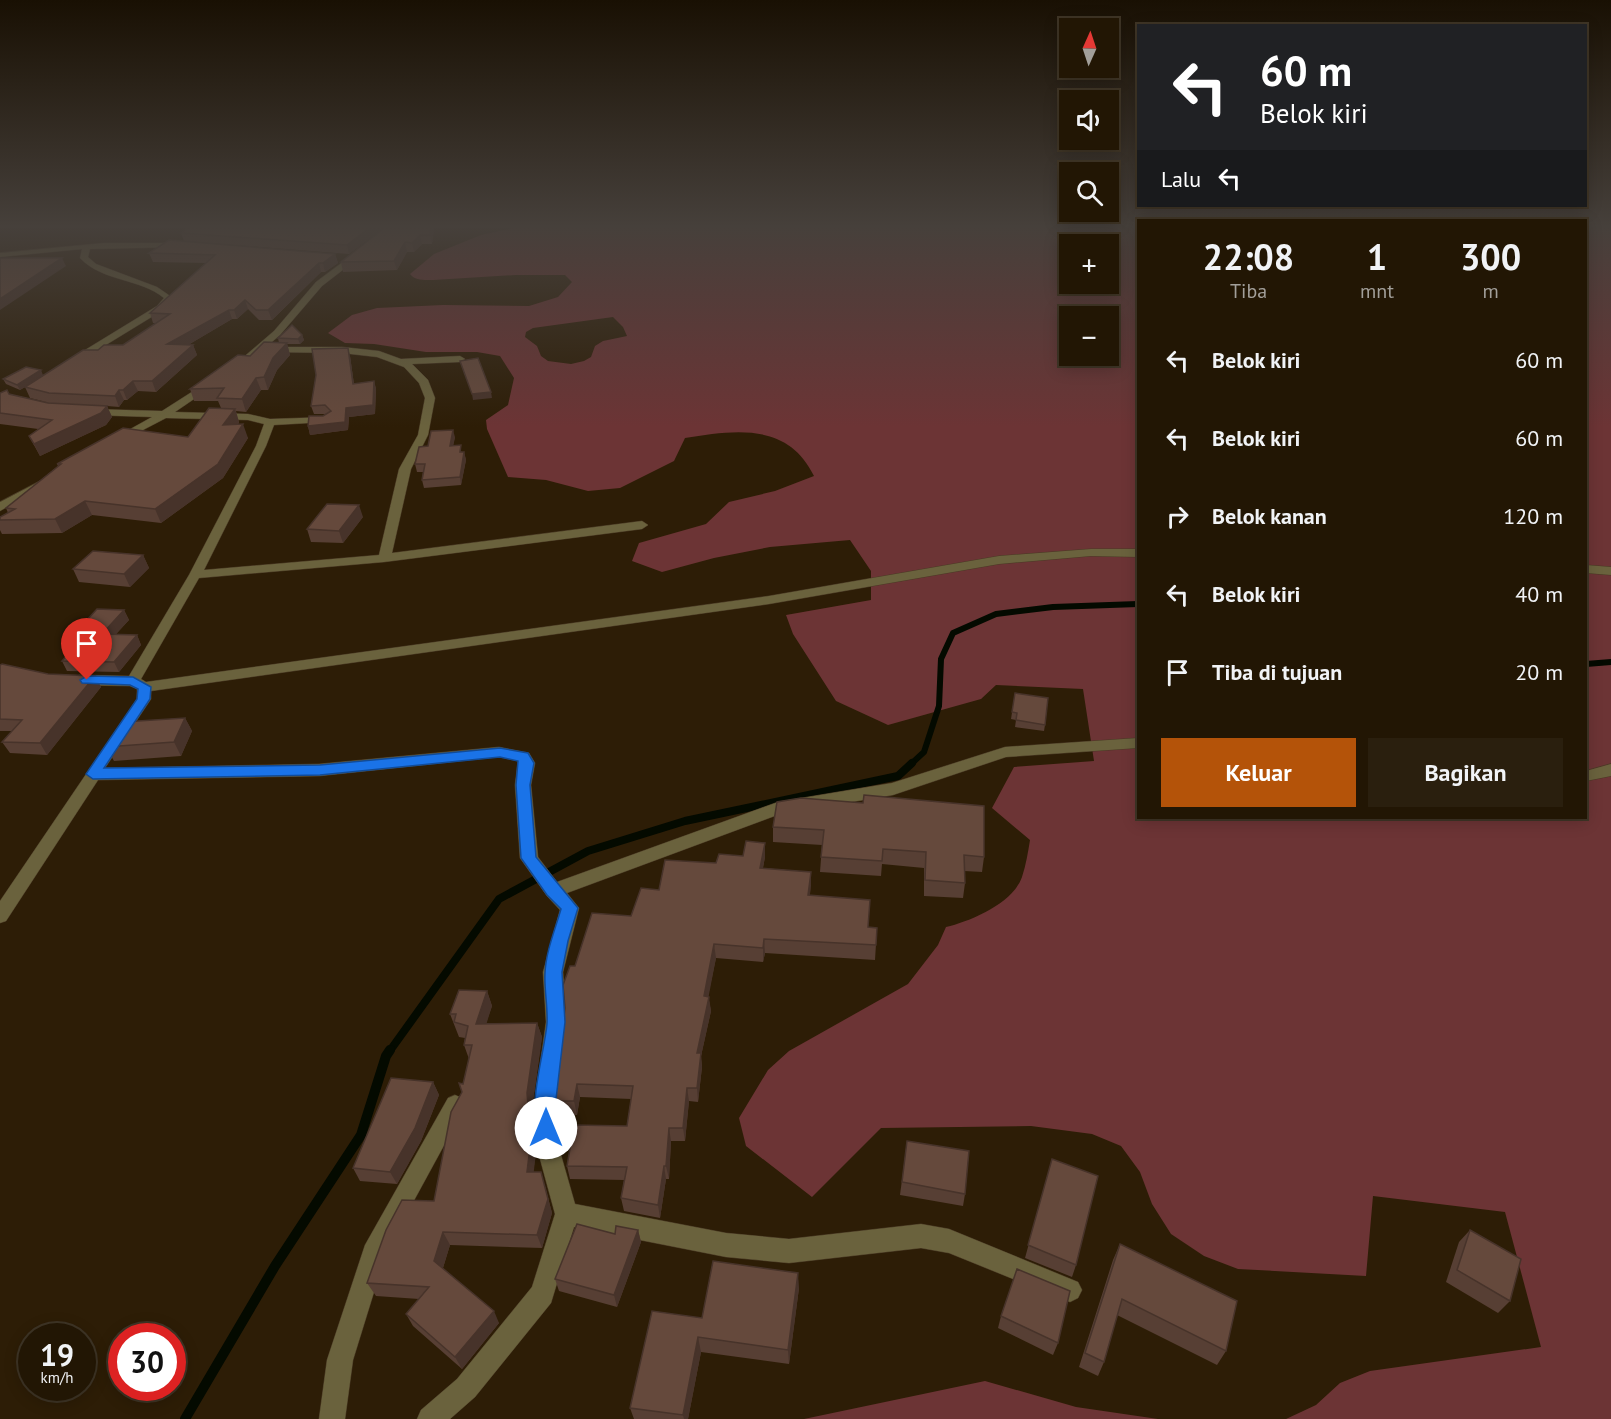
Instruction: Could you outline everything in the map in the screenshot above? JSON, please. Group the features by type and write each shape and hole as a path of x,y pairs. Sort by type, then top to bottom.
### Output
{"street":[{"path":"70,363 162,306 170,298 166,294"},
{"path":"244,361 277,333 310,294"},
{"path":"260,349 363,351 401,362 460,359"},
{"path":"384,558 396,515 405,469 423,435 430,398 418,374 401,362"},
{"path":"114,442 163,415 217,379"},
{"path":"75,410 248,417 272,422 326,419"},
{"path":"0,916 144,699 139,684 272,422"},
{"path":"0,507 54,476"},
{"path":"195,575 384,558 642,525"},
{"path":"64,679 139,684 609,624 835,590 950,567 1011,558 1065,553 1137,553"},
{"path":"1587,569 1611,571"},
{"path":"551,888 778,808 893,789 1005,752 1137,743"},
{"path":"93,774 320,770 510,753 523,757 527,763 523,785 529,858 551,888 570,908 554,972 556,1022 545,1108 548,1148 566,1214 542,1294 466,1388 430,1419"},
{"path":"1587,776 1611,770"},
{"path":"332,1419 340,1360 377,1245 455,1105"},
{"path":"566,1214 726,1245 789,1251 921,1236 949,1241 1070,1290"}],"shaded area":[{"path":"561,294 1137,294 1137,819 1587,819 1587,294 1611,294 1611,1419 1286,1419 1316,1405 1340,1383 1370,1371 1541,1347 1505,1212 1373,1196 1366,1276 1238,1269 1204,1256 1171,1234 1152,1204 1140,1172 1121,1146 1092,1134 1031,1126 881,1128 812,1197 746,1146 739,1118 768,1070 789,1051 908,984 938,945 946,927 990,910 1010,895 1017,886 1022,877 1030,840 992,808 1014,767 1094,761 1083,689 996,685 981,699 888,725 836,701 793,634 786,615 871,600 871,571 850,540 770,547 714,558 662,572 632,561 639,543 706,524 729,502 775,491 814,476 803,459 790,446 775,438 741,432 685,438 674,461 620,488 588,491 546,480 508,477 487,429 486,420 508,405 514,378 500,356 477,352 426,352 374,344 345,343 328,333 352,315 377,308 443,305 529,306","holes":["613,317 623,327 627,336 603,341 595,346 591,357 571,364 548,361 541,356 537,346 525,337 526,332 533,328"]},
{"path":"985,1381 1076,1407 1158,1419 804,1419"}],"building":[{"path":"171,294 285,294 268,310 256,310 245,300 234,310 229,310 167,344 193,345 152,381 133,381 123,390 119,390 115,396 49,393 25,387 83,350 98,350 104,345 123,345 170,314 150,313"},
{"path":"292,325 302,335 298,339 278,338"},
{"path":"264,342 287,343 273,358 264,377 256,378 242,399 217,398 224,388 190,389 238,355 250,356"},
{"path":"348,348 353,384 374,381 373,405 346,408 345,422 308,426 309,416 323,416 331,411 325,405 311,406 316,375 312,349"},
{"path":"478,358 491,392 472,394 460,361"},
{"path":"26,367 41,370 17,385 3,379"},
{"path":"7,390 9,394 48,403 107,406 101,413 34,444 29,436 52,420 0,413 0,393"},
{"path":"209,408 235,409 223,425 243,424 218,464 155,509 85,501 55,519 0,520 0,517 15,509 6,508 61,464 57,464 123,428 188,437"},
{"path":"453,430 450,446 461,445 460,452 464,452 460,477 422,480 425,464 415,464 419,447 428,446 431,431"},
{"path":"327,504 359,505 339,531 307,529"},
{"path":"93,551 143,555 124,574 73,569"},
{"path":"97,609 124,610 102,634 137,635 114,662 62,661 86,634 75,633"},
{"path":"0,665 48,674 95,676 40,743 2,742 22,720 0,719"},
{"path":"1015,693 1048,698 1045,725 1016,720 1017,713 1012,712"},
{"path":"185,718 174,742 106,747 122,722"},
{"path":"864,795 984,806 984,857 964,855 965,883 925,880 926,852 883,849 882,861 821,857 824,830 773,827 777,802 801,798 863,803"},
{"path":"746,841 765,843 760,868 811,872 808,895 870,900 868,927 877,928 876,945 764,939 763,948 714,944 704,996 709,997 697,1053 701,1053 697,1088 687,1088 683,1128 669,1128 666,1166 664,1166 658,1205 621,1198 627,1167 567,1166 574,1125 627,1126 633,1086 577,1084 574,1101 555,1101 565,1008 563,985 570,966 575,966 592,913 631,916 641,888 659,890 665,860 716,863 719,854 743,856"},
{"path":"459,990 487,991 476,1024 537,1023 527,1093 531,1139 527,1172 541,1172 548,1199 537,1235 443,1232 434,1261 494,1311 455,1357 406,1314 429,1287 367,1283 386,1230 402,1200 434,1201 451,1112 462,1092 459,1083 463,1084 472,1045 464,1045 468,1026 454,1022 456,1014 450,1014"},
{"path":"391,1078 433,1082 415,1128 390,1172 353,1168"},
{"path":"907,1141 969,1151 965,1194 902,1182"},
{"path":"1052,1159 1098,1176 1076,1265 1028,1245"},
{"path":"577,1224 615,1234 616,1226 638,1230 614,1295 555,1279"},
{"path":"1470,1230 1521,1259 1510,1301 1457,1270"},
{"path":"1120,1244 1237,1301 1226,1351 1122,1299 1104,1362 1085,1353"},
{"path":"713,1261 798,1273 788,1350 698,1337 683,1415 630,1408 652,1311 702,1318"},
{"path":"1017,1269 1070,1291 1058,1343 1001,1316"}],"waterway":[{"path":"910,765 924,752 939,706 941,659 953,633 996,614 1053,607 1137,604"},
{"path":"1587,664 1611,662"},
{"path":"389,1052 499,899 588,851 685,821 898,776 912,763"},
{"path":"185,1419 275,1266 361,1135 386,1056 390,1050"}],"route":[{"path":"87,680 133,681 144,687 144,699 93,774 320,770 500,752 523,757 527,763 523,785 529,858 553,891 570,908 554,972 556,1022 545,1108 546,1128"}]}
